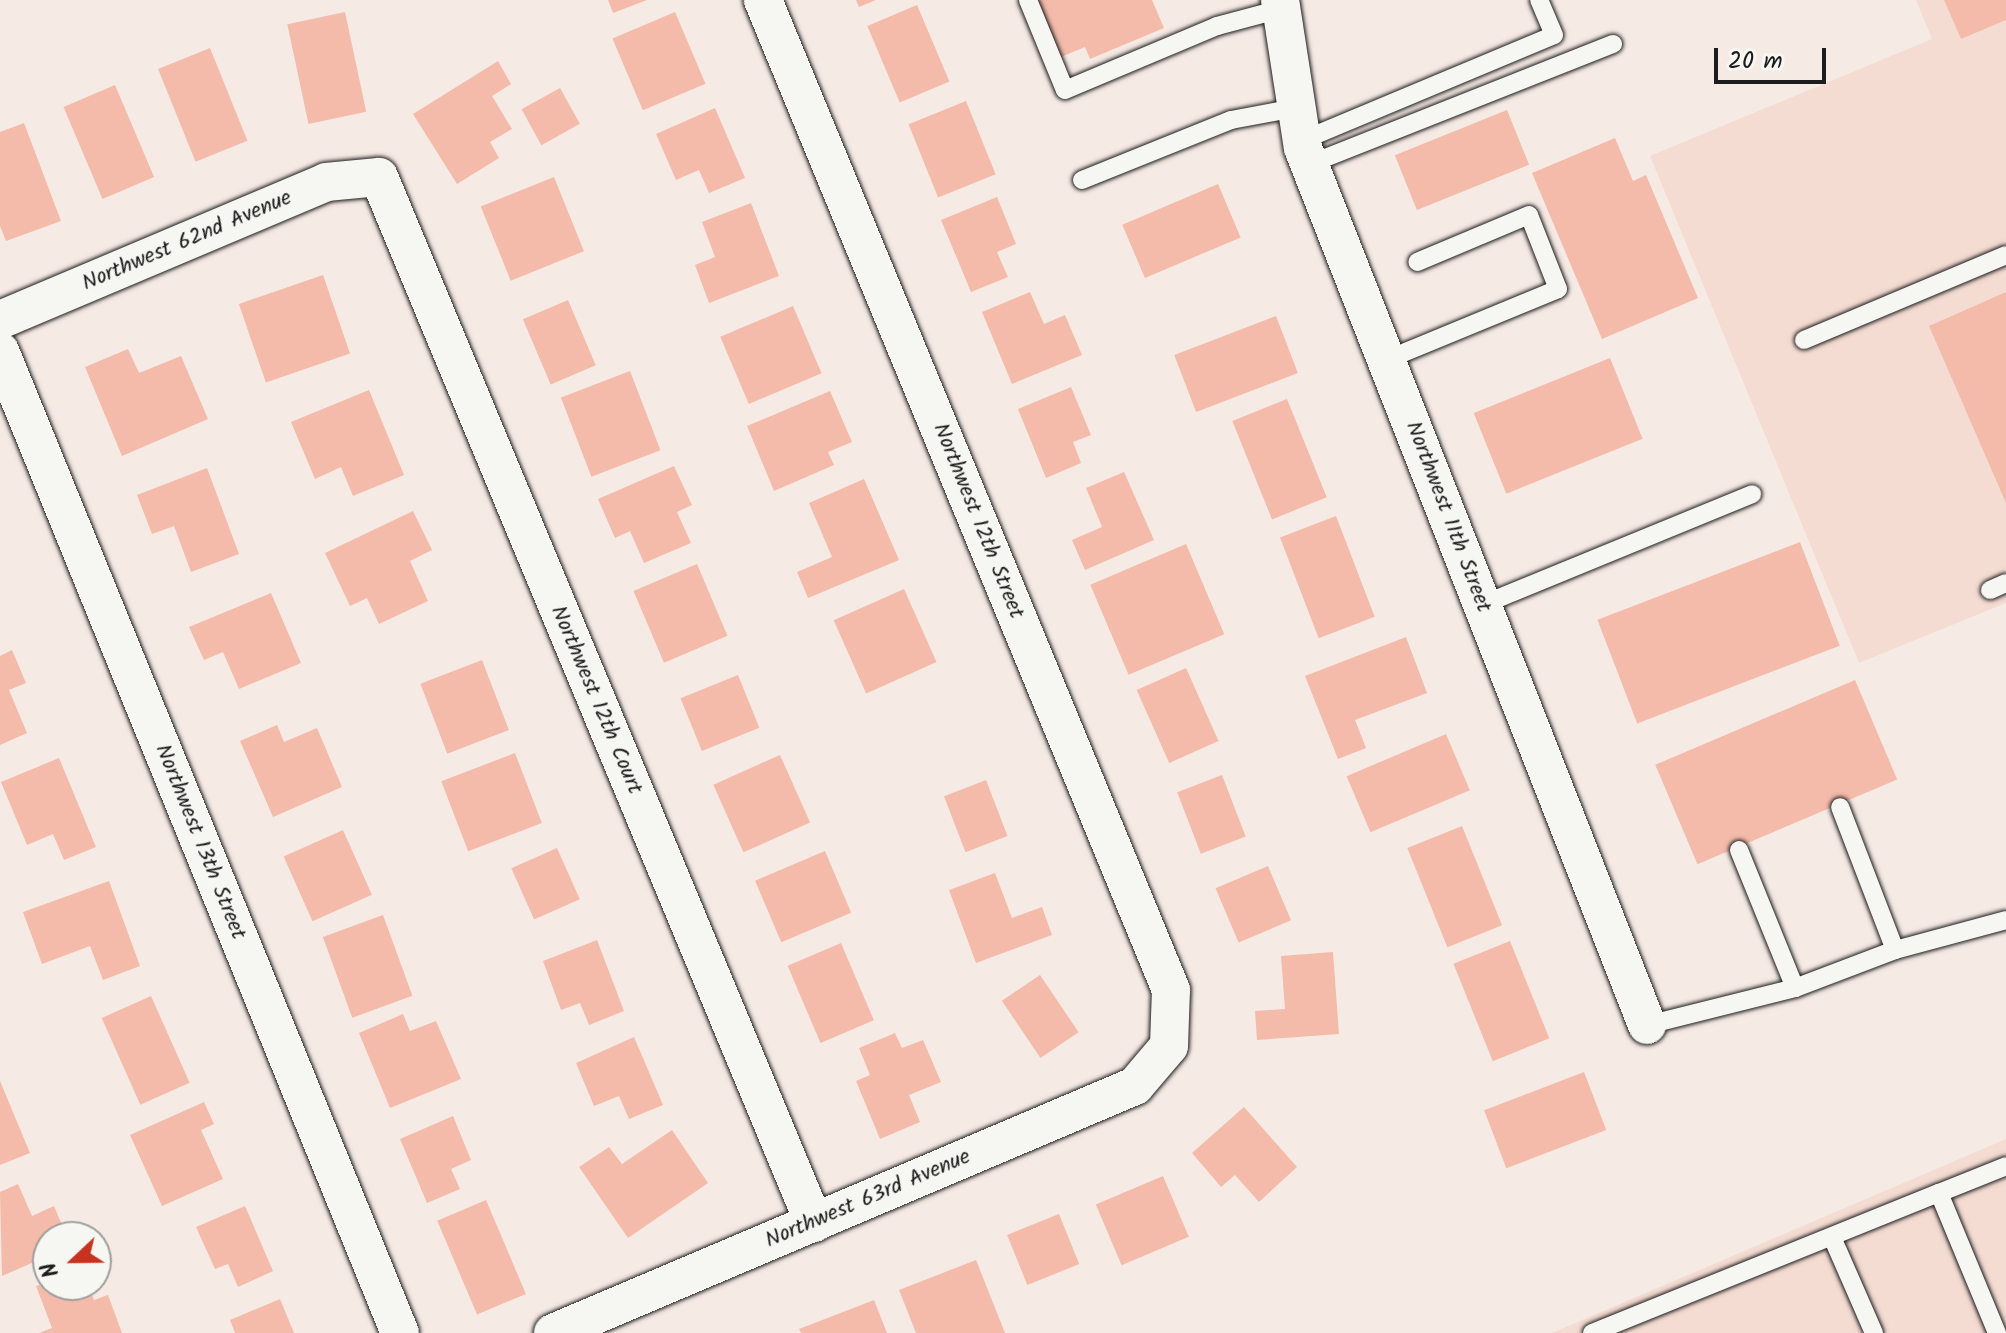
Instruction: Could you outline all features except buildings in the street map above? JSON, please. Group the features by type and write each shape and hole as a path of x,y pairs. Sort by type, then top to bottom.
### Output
{"street":[{"name":"Northwest 12th Street","path":"763,0 1171,990 1169,1046"},
{"name":"Northwest 11th Street","path":"1281,4 1302,138 1647,1025"},
{"name":"Northwest 62nd Avenue","path":"0,320 326,182 379,177"},
{"name":"Northwest 12th Court","path":"379,177 814,1223"},
{"name":"Northwest 13th Street","path":"0,351 400,1333"},
{"name":"Northwest 63rd Avenue","path":"553,1333 1135,1086 1169,1046"}],"lane":[{"path":"1028,0 1065,90 1217,26 1281,4"},
{"path":"1302,138 1554,35 1539,0"},
{"path":"1082,180 1231,120 1302,138 1613,44"},
{"path":"1386,360 1558,289 1529,215 1417,262"},
{"path":"1804,340 2006,255"},
{"path":"1482,605 1752,494"},
{"path":"1840,807 1895,950"},
{"path":"1739,850 1795,988"},
{"path":"1647,1025 1795,988 1895,950 2006,920"},
{"path":"1592,1333 2006,1166"},
{"path":"1939,1193 1997,1333"},
{"path":"1832,1237 1874,1333"}],"shaded area":[{"path":"1916,0 2006,0 2006,603 1859,663 1650,156 1932,39"},
{"path":"2006,1139 2006,1333 1552,1333"}]}
